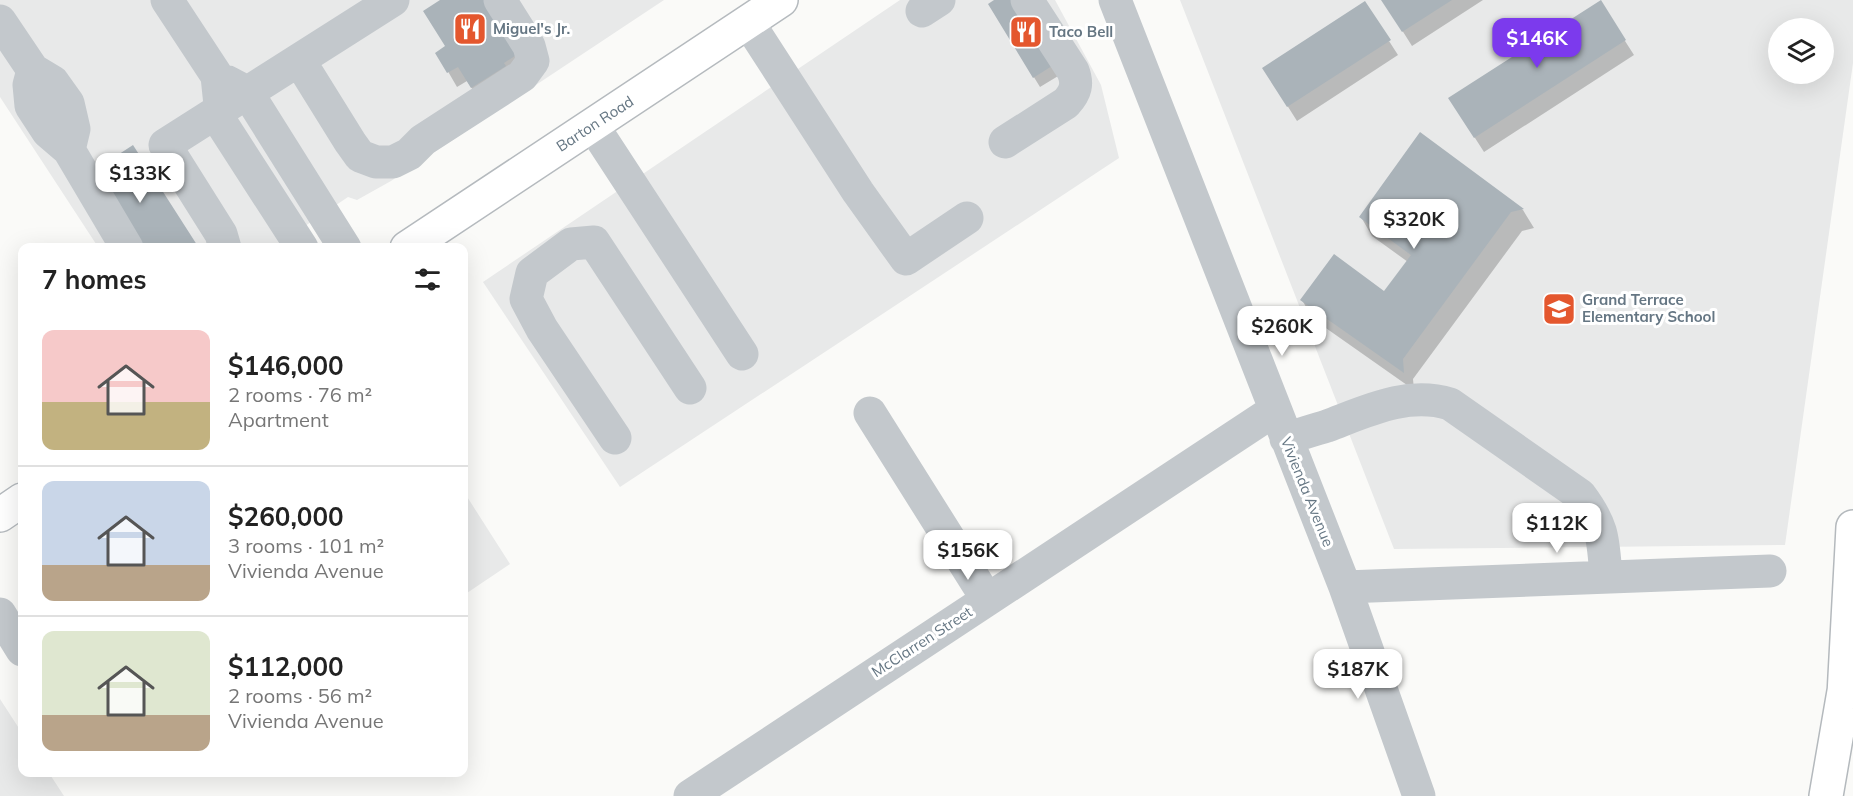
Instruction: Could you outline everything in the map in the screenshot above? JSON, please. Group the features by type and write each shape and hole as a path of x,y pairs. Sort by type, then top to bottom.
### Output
{"main road":[{"name":"Barton Road","path":"415,243 781,0"},
{"path":"0,515 18,503"},
{"path":"1844,695 1853,527"},
{"path":"1826,796 1853,642"}],"street":[{"path":"167,0 217,76 222,124 299,243"},
{"path":"224,243 221,234 165,145 393,0"},
{"path":"299,60 360,156 376,162 393,162 409,154 423,140 522,76 533,61 529,46 500,0"},
{"path":"1005,142 1066,103 1073,94 1077,82 1027,0"},
{"name":"Vivienda Avenue","path":"1115,0 1345,587 1419,796"},
{"path":"0,21 33,70 29,85 31,106 48,132 69,150 124,243"},
{"path":"748,22 858,192 906,259 967,218"},
{"path":"217,76 247,92 342,243"},
{"path":"593,126 742,354"},
{"path":"615,438 542,329 526,299 532,273 550,258 572,244 594,242 690,388"},
{"name":"McClarren Street","path":"690,796 987,599 1281,424 1416,399 1436,399 1450,404 1580,495 1592,511 1601,530 1606,577"},
{"path":"870,413 987,599"},
{"path":"1345,587 1770,571"},
{"path":"0,614 18,643"}],"shaded area":[{"path":"0,0 664,0 391,181 357,200 348,197 280,243 95,243 0,97"},
{"path":"900,0 1055,0 1101,85 1119,158 620,487 483,282"},
{"name":"Grand Terrace Elementary School","path":"1180,0 1853,0 1853,63 1785,545 1394,549"},
{"path":"468,498 510,564 468,592"},
{"path":"0,699 18,727 18,777 52,777 64,796 0,796"}],"building":[{"name":"Miguel's Jr.","path":"440,0 489,0 521,52 504,63 506,66 471,88 458,67 447,73 435,53 445,46 423,11"},
{"name":"Taco Bell","path":"994,0 1027,0 1063,59 1033,78 988,4"},
{"path":"1381,0 1452,0 1402,32"},
{"path":"1601,0 1626,40 1474,138 1448,98"},
{"path":"1365,1 1391,40 1287,107 1262,68"},
{"path":"1420,132 1524,209 1511,212 1403,359 1404,373 1300,300 1334,254 1384,291 1411,255 1359,217"},
{"path":"133,145 196,243 130,243 87,175"}],"place":[{"name":"Miguel's Jr.","path":"470,29"},
{"name":"Taco Bell","path":"1026,32"},
{"name":"Grand Terrace Elementary School","path":"1559,309"}]}
